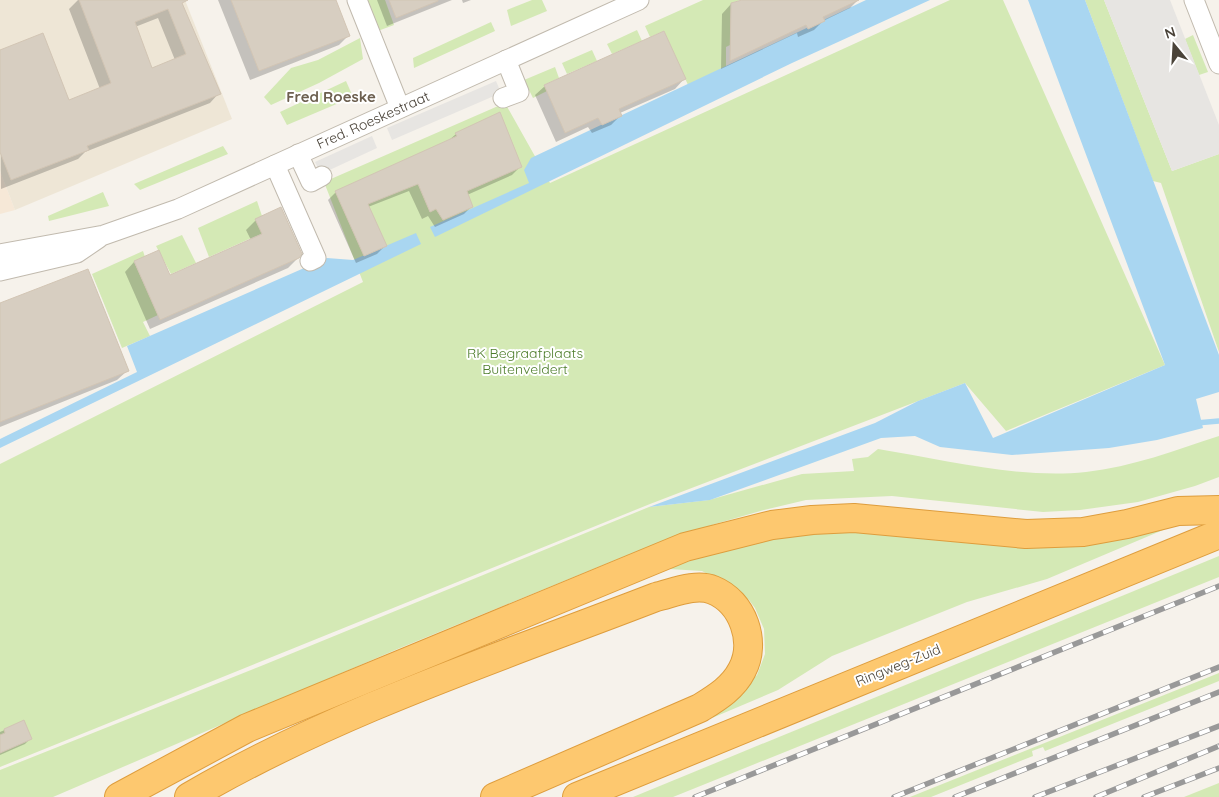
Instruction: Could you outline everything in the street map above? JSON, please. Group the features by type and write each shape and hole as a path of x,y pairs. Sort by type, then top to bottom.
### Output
{"highway":[{"path":"119,797 247,728 685,547 772,525 812,520 854,518 1026,534 1083,532 1127,524 1178,511 1219,510"},
{"name":"Ringweg-Zuid","path":"577,797 1219,534"},
{"path":"189,797 239,768 397,696 656,597 690,588 712,589 727,599 738,612 748,631 747,651 742,670 728,688 700,708 495,797"}],"street":[{"path":"357,0 400,108"},
{"name":"Fred. Roeskestraat","path":"0,254 104,235 178,209 639,0"},
{"path":"1194,0 1219,64"},
{"path":"503,98 519,92 506,60"},
{"path":"298,154 311,182 322,176"},
{"path":"275,165 316,258 310,261"},
{"name":"Fred. Roeskestraat","path":"0,271 77,253 104,235"}],"shaded area":[{"path":"0,0 185,0 232,119 15,210 0,171"},
{"path":"1104,0 1170,0 1219,125 1219,154 1172,171"},
{"path":"496,81 501,93 392,140 387,128"},
{"path":"372,136 377,148 321,174 315,162"},
{"path":"0,171 15,210 0,214"}],"green space":[{"path":"363,0 385,0 394,25 375,32"},
{"path":"532,0 542,0 547,11 511,26 507,10"},
{"path":"703,0 741,0 731,3 730,45 726,47 726,67 688,85 664,31 650,37 645,26"},
{"name":"RK Begraafplaats Buitenveldert","path":"950,0 1003,0 1165,365 1006,431 965,383 650,504 0,767 0,464 363,282 324,182 505,103 550,183"},
{"path":"1085,0 1104,0 1172,171 1219,154 1219,352 1161,183 1153,181"},
{"path":"491,22 495,31 414,68 413,58"},
{"path":"637,30 642,41 612,54 607,44"},
{"path":"1193,35 1208,72 1199,75 1185,39"},
{"path":"360,38 363,59 319,83 271,105 264,97 291,68 318,60"},
{"path":"592,50 597,61 567,74 562,63"},
{"path":"555,67 559,78 544,85 547,91 533,98 524,80"},
{"path":"346,81 353,97 287,125 280,112"},
{"path":"223,146 228,154 140,190 134,184"},
{"path":"103,192 109,206 49,221 48,216"},
{"path":"257,201 262,216 263,233 209,257 198,228"},
{"path":"182,235 196,263 171,274 156,246"},
{"path":"143,251 145,257 134,262 158,315 143,322 150,336 122,348 92,274"},
{"path":"1219,436 1219,477 1195,486 1138,502 1080,510 1043,512 892,496 806,500 715,524 635,552 400,648 53,797 0,797 0,770 261,666 649,507 709,500 802,474 854,471 852,459 868,457 878,449 1008,471 1060,473 1103,470 1154,457"},
{"path":"1162,528 1163,530 1047,579 967,602 832,656 778,690 712,718 757,675 765,654 764,629 755,608 749,600 734,588 702,571 669,569 715,550 790,531"},
{"path":"1219,556 1219,577 673,797 633,797"},
{"path":"1219,673 1219,681 1045,751 1043,747 1032,751 1033,756 931,797 910,797"},
{"path":"1219,783 1219,797 1184,797"}],"water":[{"path":"866,0 930,0 792,63 435,237 430,227 529,183 524,170 531,158"},
{"path":"1028,0 1085,0 1219,355 1219,392 1196,399 1203,428 1157,440 1109,448 1012,455 940,447 915,436 881,438 710,500 649,507 875,423 918,401 965,383 993,438 1165,365"},
{"path":"416,233 421,244 0,448 0,439 137,372 127,346 327,258 353,260"}],"building":[{"path":"79,0 188,0 182,3 221,94 87,146 89,150 11,180 0,152 0,50 43,33 69,100 111,83","holes":["168,9 186,54 152,68 135,22"]},
{"path":"231,0 336,0 350,36 259,71"},
{"path":"389,0 438,0 438,1 396,18"},
{"path":"742,0 859,0 823,17 825,21 808,29 806,25 730,61 731,3"},
{"path":"664,31 686,79 619,109 622,116 602,125 598,118 565,133 544,85"},
{"path":"500,112 522,167 467,191 473,207 443,220 436,209 430,212 418,184 368,204 387,246 364,256 335,191 457,136 455,133"},
{"path":"281,207 302,254 299,258 160,320 134,261 159,250 170,275 262,234 255,219"},
{"path":"88,269 129,371 0,422 0,303"},
{"path":"24,720 32,739 0,753 0,735 5,733 4,729"}],"waterway":[{"path":"1196,423 1219,421"}],"railway":[{"path":"695,797 1219,586"},
{"path":"894,797 1219,667"},
{"path":"955,797 1219,692"},
{"path":"1035,797 1219,726"},
{"path":"1096,797 1219,746"},
{"path":"1144,797 1219,768"}],"district":[{"name":"Fred Roeske","path":"331,96"}]}
